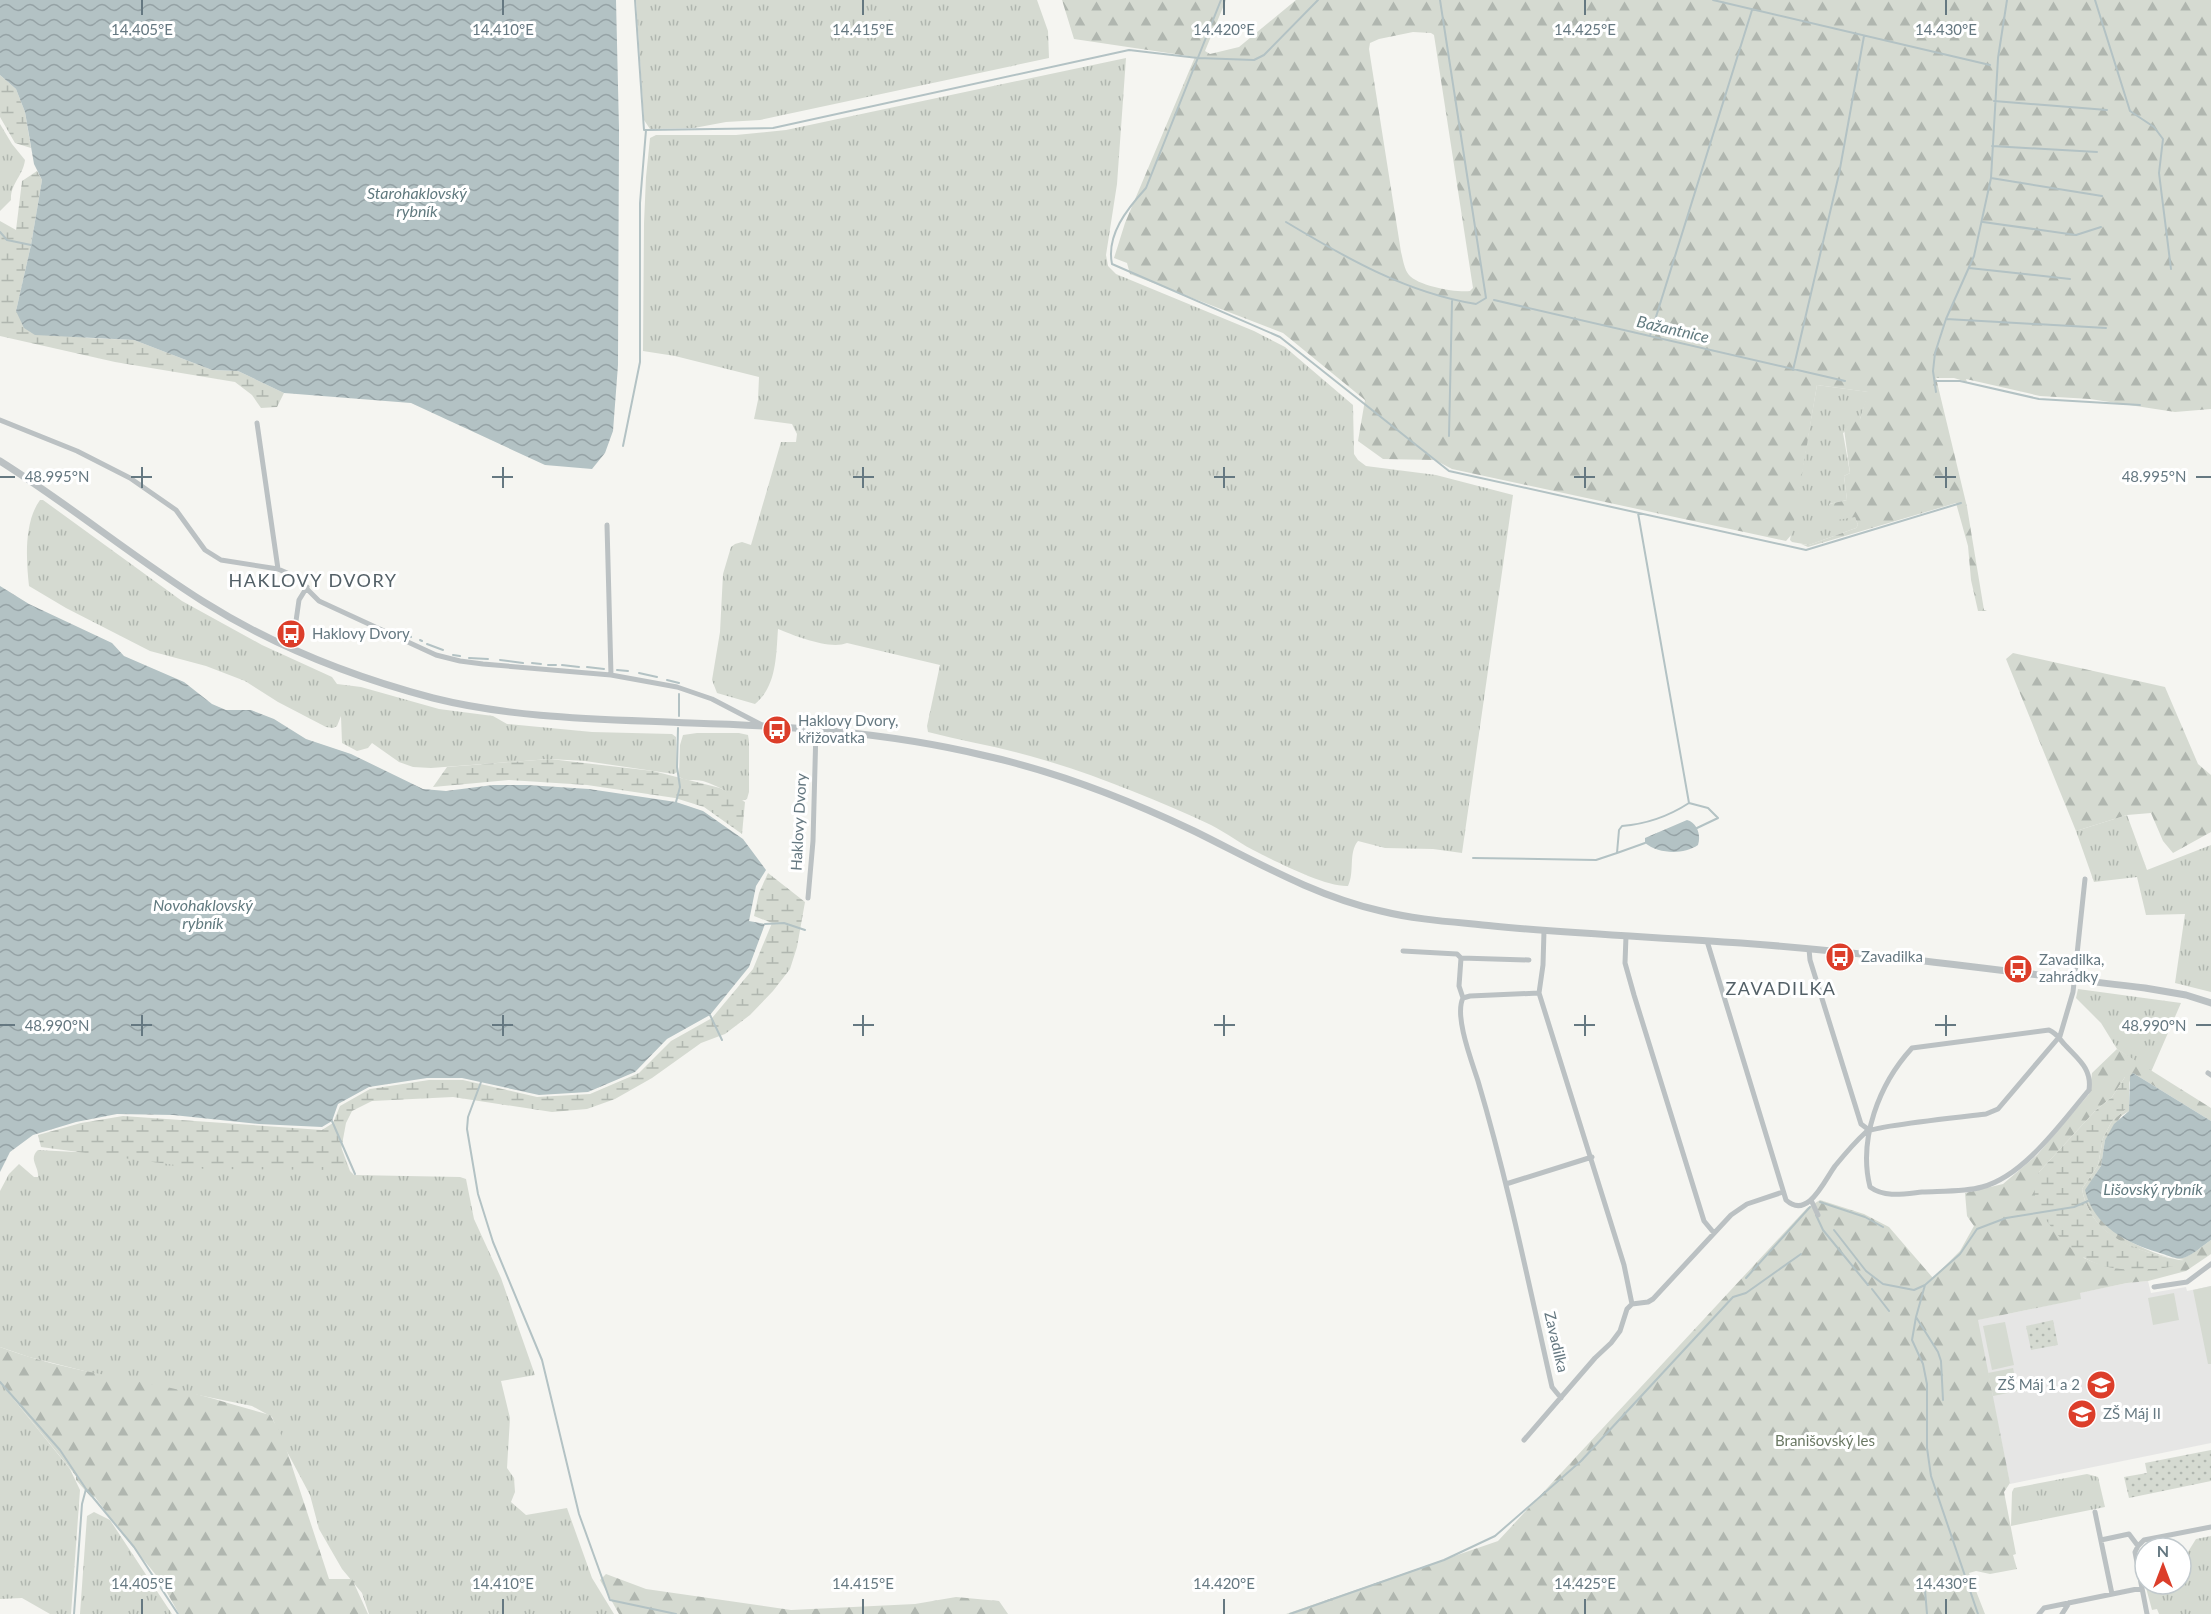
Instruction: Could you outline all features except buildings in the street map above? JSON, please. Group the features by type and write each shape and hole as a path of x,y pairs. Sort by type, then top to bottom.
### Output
{"street":[{"path":"0,420 77,451 130,478 176,510 205,550 222,560 278,569 294,576 319,601 436,655 483,664 611,675 677,687 712,699 762,725"},
{"path":"257,423 278,569"},
{"path":"0,461 38,485 156,571 208,605 254,631 349,673 436,699 510,712 566,718 762,725 853,732 936,745 1044,771 1148,811 1294,881 1351,904 1406,917 1544,931 1809,949 2075,979 2186,995 2211,1003"},
{"path":"607,525 611,675"},
{"path":"292,649 298,600 307,587"},
{"name":"Haklovy Dvory","path":"808,898 813,841 816,729"},
{"path":"1707,941 1783,1192 1791,1205 1798,1206 1811,1200 1835,1166 1869,1130 1993,1112 1998,1109 2060,1036 2073,992 2085,879"},
{"path":"1544,931 1539,993 1592,1157 1624,1265 1632,1305 1653,1299 1731,1215 1747,1204 1783,1192"},
{"path":"1626,936 1625,963 1634,994 1704,1221 1714,1233"},
{"path":"1809,949 1810,960 1861,1124 1869,1130"},
{"path":"1403,951 1457,954 1461,957 1529,960"},
{"name":"Zavadilka","path":"1461,957 1459,986 1463,998 1460,1004 1466,1042 1491,1124 1506,1184 1552,1388 1561,1398"},
{"path":"1463,998 1539,993"},
{"path":"2049,1030 2060,1036 2063,1043 2085,1064 2090,1080 2088,1090 2035,1154 2004,1177 1982,1188 1895,1195 1879,1194 1870,1187 1866,1172 1865,1152 1869,1130 1890,1080 1912,1048 2049,1030"},
{"path":"1506,1184 1592,1157"},
{"path":"1811,1200 1818,1215"},
{"path":"2154,1287 2187,1282 2211,1264"},
{"name":"Zavadilka","path":"1524,1440 1595,1358 1611,1343 1620,1331 1628,1309 1632,1305"},
{"path":"2095,1512 2112,1594"},
{"path":"2163,1536 2211,1527"},
{"path":"2101,1540 2129,1534 2133,1539"},
{"path":"2039,1614 2044,1608 2133,1590"},
{"path":"2143,1596 2146,1614"},
{"path":"2062,1614 2069,1603"}],"shaded area":[{"name":"ZŠ Máj 1 a 2","path":"2148,1281 2151,1293 2186,1287 2187,1291 2211,1286 2211,1443 2010,1484 1977,1320 2080,1299 2079,1293"}],"green space":[{"path":"636,0 1037,0 1048,31 1049,58 760,120 726,122 694,128 650,129 644,120"},
{"path":"1062,0 1226,0 1205,51 1210,54 1239,47 1296,0 2211,0 2211,409 2175,412 2090,399 2040,396 1966,379 1967,382 1954,378 1936,378 1967,507 1984,610 1987,611 1978,611 1971,580 1968,546 1956,503 1808,547 1801,544 1809,545 1856,528 1858,525 1855,517 1831,521 1829,504 1847,500 1844,476 1850,473 1844,429 1852,420 1860,419 1868,392 1817,385 1792,534 1786,541 1452,469 1435,460 1383,459 1358,441 1365,400 1283,333 1130,274 1127,263 1114,258 1125,223 1195,57 1074,39","holes":["1413,32 1434,35 1473,288 1470,291 1447,290 1429,285 1414,279 1406,270 1401,252 1369,49 1370,43 1379,39"]},
{"path":"1126,58 1117,184 1106,255 1108,266 1116,274 1254,331 1285,347 1353,405 1354,454 1366,466 1436,475 1513,495 1462,853 1433,849 1385,848 1358,841 1353,851 1348,886 1315,879 1253,850 1211,825 1107,781 1030,756 928,732 927,726 940,665 847,643 831,645 778,629 774,670 768,688 762,697 755,704 717,693 712,680 720,632 723,574 731,547 742,542 751,545 781,442 796,442 797,434 792,424 754,419 759,377 675,356 643,351 644,223 650,138 656,135 736,135 786,130"},
{"path":"0,75 16,89 25,112 31,148 15,143 0,117"},
{"path":"0,124 25,160 12,189 11,200 0,211"},
{"path":"37,171 42,180 31,245 16,311 87,338 134,340 212,370 238,371 284,393 277,407 261,408 252,395 235,382 115,362 0,336 0,221 16,230 22,181"},
{"path":"1817,385 1869,392 1860,419 1843,433 1850,473 1844,476 1847,500 1829,504 1855,517 1858,525 1856,528 1809,545 1790,540"},
{"path":"40,500 182,601 262,645 332,677 337,684 361,687 439,709 493,716 507,724 592,732 672,734 676,737 677,772 674,774 585,761 549,759 431,768 413,767 399,762 372,743 368,748 357,751 342,743 341,716 337,726 326,727 278,702 245,681 206,666 150,651 66,608 29,586 27,541 31,519"},
{"path":"2013,653 2165,687 2198,764 2211,775 2211,832 2173,853 2163,841 2151,813 2127,815 2076,831 2006,659"},
{"path":"697,733 748,735 749,792 747,799 739,801 711,784 679,777 680,745 683,735"},
{"path":"550,759 653,771 720,788 745,802 742,834 704,807 675,798 587,785 509,780 433,787 447,767"},
{"path":"2127,815 2147,870 2211,845 2211,992 2175,983 2185,914 2146,915 2137,877 2094,882 2076,831"},
{"path":"768,873 805,902 797,947 790,969 750,1015 725,1034 701,1043 652,1078 615,1099 587,1109 552,1112 453,1097 372,1101 352,1111 346,1123 341,1150 349,1170 205,1169 41,1147 38,1135 81,1123 123,1116 322,1130 333,1123 340,1106 370,1089 429,1080 463,1080 537,1097 590,1094 639,1073 671,1041 712,1018 753,969 772,923 754,916 759,893"},
{"path":"2078,989 2181,1003 2151,1072 2117,1049 2101,1023 2076,998"},
{"name":"Branišovský les","path":"2117,1049 2211,1108 2211,1121 2133,1073 2129,1083 2129,1111 2121,1116 2105,1140 2101,1166 2093,1178 2123,1238 2152,1252 2176,1258 2190,1255 2211,1240 2211,1254 2186,1271 2148,1281 2080,1293 2081,1299 1978,1320 2010,1483 2004,1492 2017,1569 1990,1574 1976,1571 1969,1573 1985,1614 1286,1614 1498,1541 1807,1208 1820,1200 1864,1214 1889,1227 1933,1278 1960,1251 1974,1226 1967,1216 1965,1193 2003,1184 2037,1155 2089,1094 2092,1073","holes":["2125,1077 2126,1109 2112,1121 2103,1138 2098,1165 2082,1189 2087,1206 2096,1221 2120,1241 2151,1253 2184,1260 2145,1267 2122,1268 2098,1264 2084,1258 2039,1172 2096,1110 2112,1097"]},
{"path":"2127,1077 2126,1109 2112,1121 2103,1138 2098,1165 2082,1189 2087,1206 2107,1232 2136,1248 2185,1261 2177,1265 2155,1269 2122,1269 2108,1267 2086,1259 2052,1228 2045,1219 2035,1197 2039,1172 2096,1110 2112,1097"},
{"path":"340,1144 350,1171 354,1175 466,1179 474,1219 501,1278 535,1375 501,1381 510,1418 507,1468 514,1478 515,1492 511,1502 526,1515 567,1508 592,1578 614,1614 369,1614 362,1593 342,1569 319,1529 310,1495 284,1446 272,1417 252,1406 100,1375 29,1357 0,1347 0,1191 9,1174 19,1164 34,1177 38,1177 34,1156 38,1150 75,1152"},
{"path":"2211,1286 2211,1364 2208,1364 2193,1290"},
{"path":"2174,1293 2179,1320 2153,1325 2148,1298"},
{"path":"2053,1320 2058,1345 2031,1350 2026,1326"},
{"path":"2005,1322 2014,1365 1992,1370 1983,1326"},
{"path":"0,1347 63,1366 183,1391 270,1415 287,1451 329,1579 352,1579 368,1614 179,1614 160,1580 95,1497 91,1497 76,1480 76,1476 0,1382"},
{"path":"2013,1368 2018,1391 1993,1396 1988,1373"},
{"path":"0,1382 70,1469 80,1490 71,1614 50,1614 22,1598 0,1599"},
{"path":"2211,1450 2211,1481 2129,1498 2124,1477 2147,1473 2145,1463"},
{"path":"2087,1474 2098,1477 2105,1507 2011,1526 2014,1488"},
{"path":"94,1512 110,1520 172,1614 80,1614 87,1516"},
{"path":"2211,1536 2211,1614 2159,1614 2157,1609 2152,1610 2148,1596 2193,1596 2193,1544 2196,1539"},
{"path":"606,1574 646,1589 791,1610 915,1604 956,1597 999,1601 1008,1614 619,1614 600,1580"}],"water":[{"name":"Starohaklovský rybník","path":"0,0 616,0 619,129 618,365 613,431 605,453 592,469 545,465 411,403 284,393 238,371 212,370 134,340 35,335 24,328 16,311 31,245 42,180 34,164 25,112 16,89 0,75"},
{"name":"Novohaklovský rybník","path":"0,586 29,604 112,643 124,656 184,682 212,704 226,710 251,710 274,719 306,739 351,754 423,789 446,791 493,785 527,785 589,789 676,802 703,811 743,839 766,870 756,886 749,921 765,924 749,967 710,1015 667,1039 635,1072 588,1092 539,1095 462,1078 427,1078 369,1087 338,1104 332,1121 322,1127 259,1124 173,1115 117,1114 76,1122 33,1135 10,1152 0,1172"},
{"path":"1687,820 1698,830 1698,845 1671,852 1651,847 1645,843 1645,838"},
{"name":"Lišovský rybník","path":"2133,1073 2211,1121 2211,1240 2183,1258 2174,1258 2148,1249 2114,1232 2096,1214 2085,1190 2101,1166 2105,1140 2114,1124 2129,1111 2130,1076"}],"waterway":[{"path":"635,0 644,130 773,128 1129,50 1198,58 1254,60 1264,55 1318,0"},
{"path":"1221,0 1146,188 1125,214 1115,233 1111,253 1112,264 1280,337 1449,471 1806,550 1961,503"},
{"name":"Bažantnice","path":"1286,222 1354,261 1401,283 1450,299 1476,304 1486,298 1440,0"},
{"path":"1713,0 1990,65"},
{"path":"1936,392 1933,371 1935,353 1946,319 1974,256 1991,178 1998,58 2007,0"},
{"path":"2095,0 2130,111 2154,127 2163,139 2159,173 2171,269"},
{"path":"1650,336 1752,10"},
{"path":"1793,370 1839,174 1864,36"},
{"path":"1994,101 2107,110"},
{"path":"623,446 640,362 640,203 646,130"},
{"path":"1992,146 2097,152"},
{"path":"1991,178 2102,196"},
{"path":"1983,222 2076,235 2101,227"},
{"path":"0,232 7,240 31,245"},
{"path":"1969,268 2070,279"},
{"name":"Bažantnice","path":"1494,300 1845,381"},
{"path":"1449,436 1452,301"},
{"path":"1946,319 2106,328"},
{"path":"1935,381 1960,381 2039,399 2140,405"},
{"path":"1473,858 1596,860 1617,853 1619,830 1622,826 1657,819 1689,803 1638,513"},
{"path":"397,630 411,637"},
{"path":"427,644 443,650"},
{"path":"453,655 460,656"},
{"path":"469,658 488,659"},
{"path":"500,660 523,663"},
{"path":"532,663 541,664"},
{"path":"548,665 556,665"},
{"path":"562,665 579,667"},
{"path":"587,667 604,669"},
{"path":"617,670 628,671"},
{"path":"639,673 657,677"},
{"path":"667,680 679,683"},
{"path":"679,694 679,716"},
{"path":"676,802 680,787 677,767 678,728"},
{"path":"1689,803 1708,808 1718,818 1697,828"},
{"path":"1617,853 1645,843"},
{"path":"765,924 784,923 805,930"},
{"path":"710,1015 722,1040"},
{"path":"481,1082 468,1117 467,1129 478,1194 493,1242 542,1360 579,1514 610,1600 676,1614"},
{"path":"332,1121 355,1174"},
{"path":"1978,1614 1931,1476 1927,1448 1927,1384 1923,1364 1912,1340 1916,1317 1925,1285 1960,1254 1977,1229 2006,1218 2074,1207 2088,1201"},
{"path":"1820,1202 1865,1217 1883,1227"},
{"path":"1746,1278 1810,1207"},
{"path":"1816,1215 1823,1230 1868,1285"},
{"path":"1834,1230 1866,1271 1883,1284 1914,1290 1925,1285"},
{"path":"1290,1614 1444,1560 1495,1536 1581,1461 1733,1297 1746,1293 1801,1254"},
{"path":"1872,1289 1889,1311"},
{"path":"1916,1317 1938,1352 1941,1361 1943,1400"},
{"path":"0,1382 60,1450 86,1489 134,1547 178,1614"},
{"path":"74,1614 82,1504 86,1489"},
{"path":"1925,1590 1927,1614"}],"place":[{"name":"Haklovy Dvory","path":"291,634"},
{"name":"Haklovy Dvory, křižovatka","path":"777,730"},
{"name":"Zavadilka","path":"1840,957"},
{"name":"Zavadilka, zahrádky","path":"2018,969"},
{"name":"ZŠ Máj 1 a 2","path":"2101,1385"},
{"name":"ZŠ Máj II","path":"2082,1414"}],"district":[{"name":"HAKLOVY DVORY","path":"313,581"},
{"name":"ZAVADILKA","path":"1781,989"}]}
